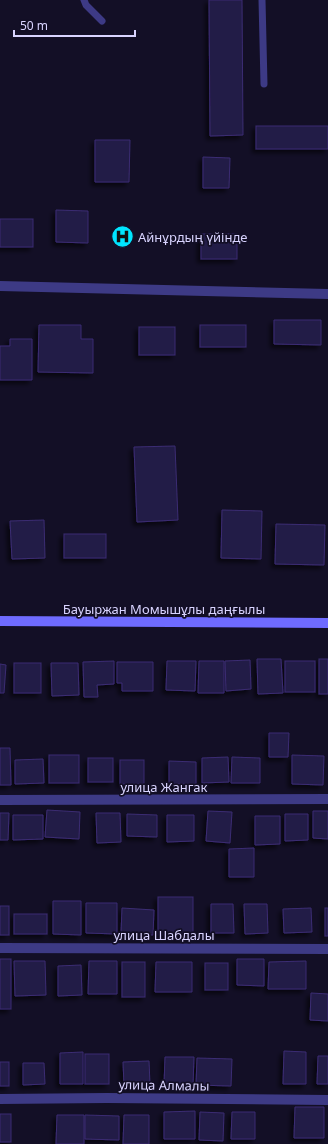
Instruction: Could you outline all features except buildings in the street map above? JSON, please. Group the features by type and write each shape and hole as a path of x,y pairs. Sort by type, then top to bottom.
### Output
{"main road":[{"name":"Бауыржан Момышұлы даңғылы","path":"0,621 328,622"}],"street":[{"path":"0,286 328,294"},
{"name":"улица Жангак","path":"0,800 328,799"},
{"name":"улица Шабдалы","path":"0,948 328,949"},
{"name":"улица Алмалы","path":"0,1099 328,1100"}],"lane":[{"path":"84,0 86,5 102,21"},
{"path":"262,0 264,84"}],"place":[{"name":"Айнұрдың үйінде","path":"123,237"}]}
